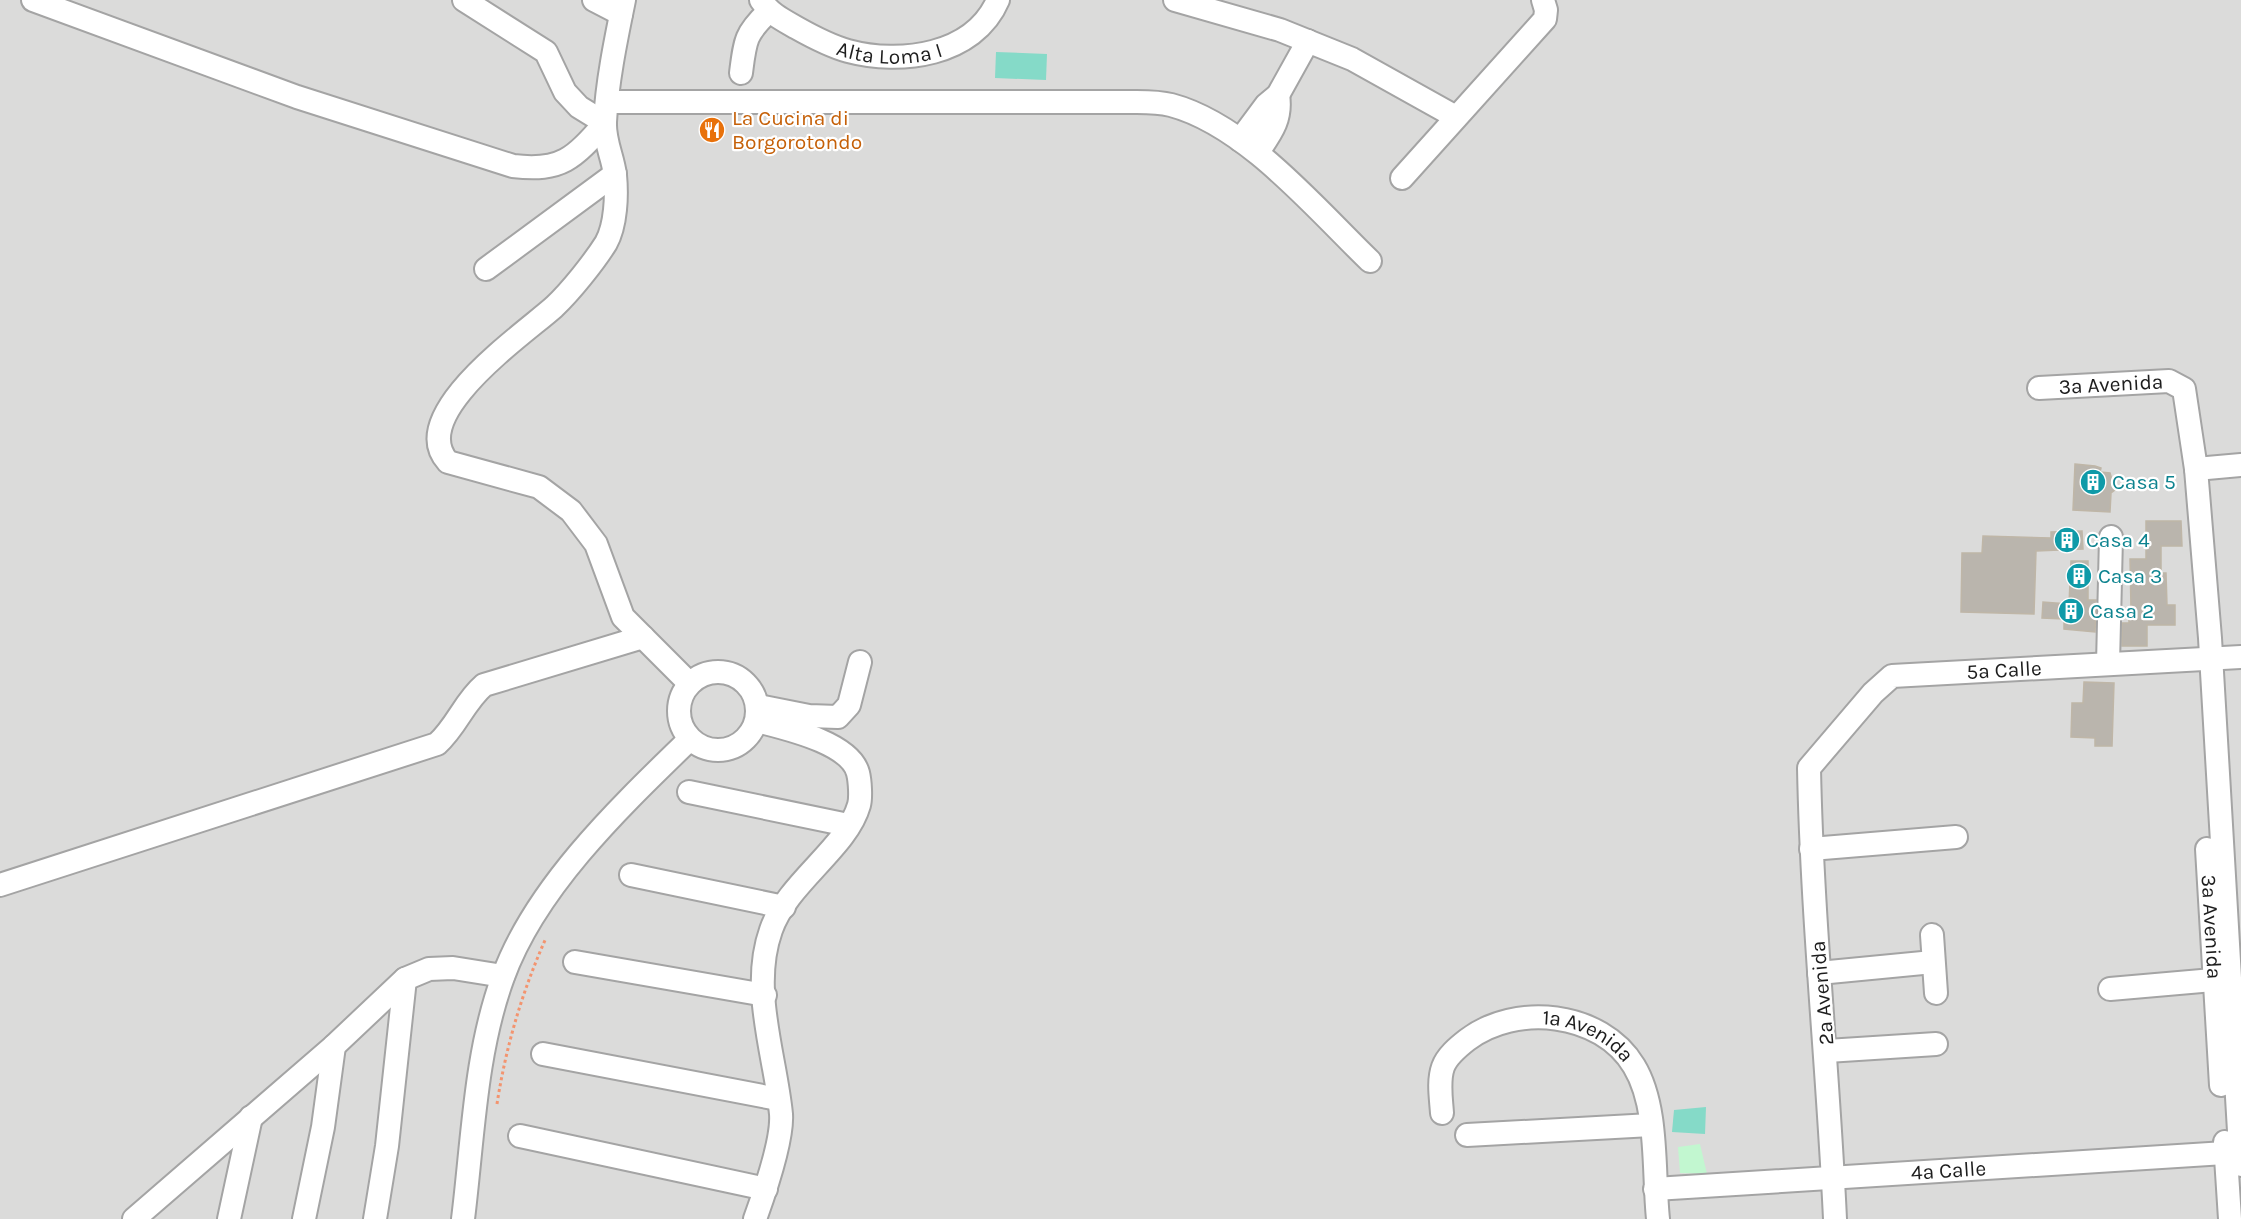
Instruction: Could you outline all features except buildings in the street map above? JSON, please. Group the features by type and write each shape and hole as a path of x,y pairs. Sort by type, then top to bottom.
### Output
{"street":[{"path":"33,0 297,97 513,166 544,167 560,164 580,149 606,112"},
{"path":"464,0 546,52 565,92 579,107 606,112 1155,102 1181,108 1249,146 1370,261"},
{"path":"594,0 622,7 606,112 607,148 615,174 615,210 607,241 562,299 473,377 455,397 444,419 439,443 440,451 448,462 539,487 571,511 596,544 623,617 689,683"},
{"name":"Alta Loma I","path":"741,73 745,44 751,28 765,6 818,39 847,51 875,56 902,56 927,53 959,42 974,33 985,21 998,0"},
{"path":"1175,0 1308,41 1352,58 1456,117"},
{"path":"1402,178 1545,19 1546,10 1543,0"},
{"path":"1249,146 1273,130 1281,111 1278,95 1308,41"},
{"path":"486,269 615,174"},
{"name":"3a Avenida","path":"2039,388 2169,381 2184,389 2196,469 2237,1155 2230,1219"},
{"path":"2196,469 2241,465"},
{"path":"2108,664 2111,537"},
{"path":"0,885 437,744 450,732 465,705 483,685 644,638"},
{"name":"3a Avenida","path":"2206,652 2213,980 2237,1155"},
{"name":"5a Calle","path":"1809,768 1873,693 1892,676 2108,664 2206,652 2241,657"},
{"path":"757,713 838,717 849,705 860,662"},
{"path":"716,671 731,673 748,686 757,713 749,735 736,746 721,750 704,748 690,739 681,726 678,711 681,696 689,683 701,674 716,671"},
{"path":"754,1219 766,1189 781,1116 769,1053 763,968 771,929 792,892 848,825 860,804 858,771 846,756 830,744 757,713"},
{"path":"463,1219 484,1048 503,976 538,909 600,829 690,739"},
{"name":"2a Avenida","path":"1809,768 1810,849 1827,1051 1835,1219"},
{"path":"690,792 848,825"},
{"path":"1810,849 1956,837"},
{"path":"631,875 784,907"},
{"path":"1932,935 1936,993"},
{"path":"575,962 765,995"},
{"path":"1819,974 1933,962"},
{"path":"134,1219 334,1046 405,979 429,969 453,968 503,976"},
{"path":"375,1219 387,1146 405,979"},
{"path":"2110,988 2213,980"},
{"name":"1a Avenida","path":"1442,1113 1440,1085 1443,1066 1456,1050 1480,1031 1494,1024 1519,1018 1541,1017 1590,1030 1616,1045 1635,1068 1647,1101 1658,1219"},
{"path":"1827,1051 1936,1044"},
{"path":"304,1219 323,1127 334,1046"},
{"path":"543,1054 778,1099"},
{"path":"229,1219 251,1117"},
{"path":"1467,1135 1651,1125"},
{"path":"520,1136 766,1189"},
{"name":"4a Calle","path":"1655,1189 2237,1155"},
{"path":"155,1219 160,1195"}],"shaded area":[{"path":"0,0 2241,0 2241,1219 0,1219"},
{"path":"996,52 1047,54 1046,80 995,78"},
{"path":"1706,1107 1705,1134 1672,1132 1674,1110"}],"green space":[{"path":"1700,1144 1707,1174 1680,1173 1678,1147"}],"place":[{"name":"La Cucina di Borgorotondo","path":"712,130"},
{"name":"Casa 5","path":"2093,482"},
{"name":"Casa 4","path":"2067,540"},
{"name":"Casa 3","path":"2079,576"},
{"name":"Casa 2","path":"2071,611"}]}
